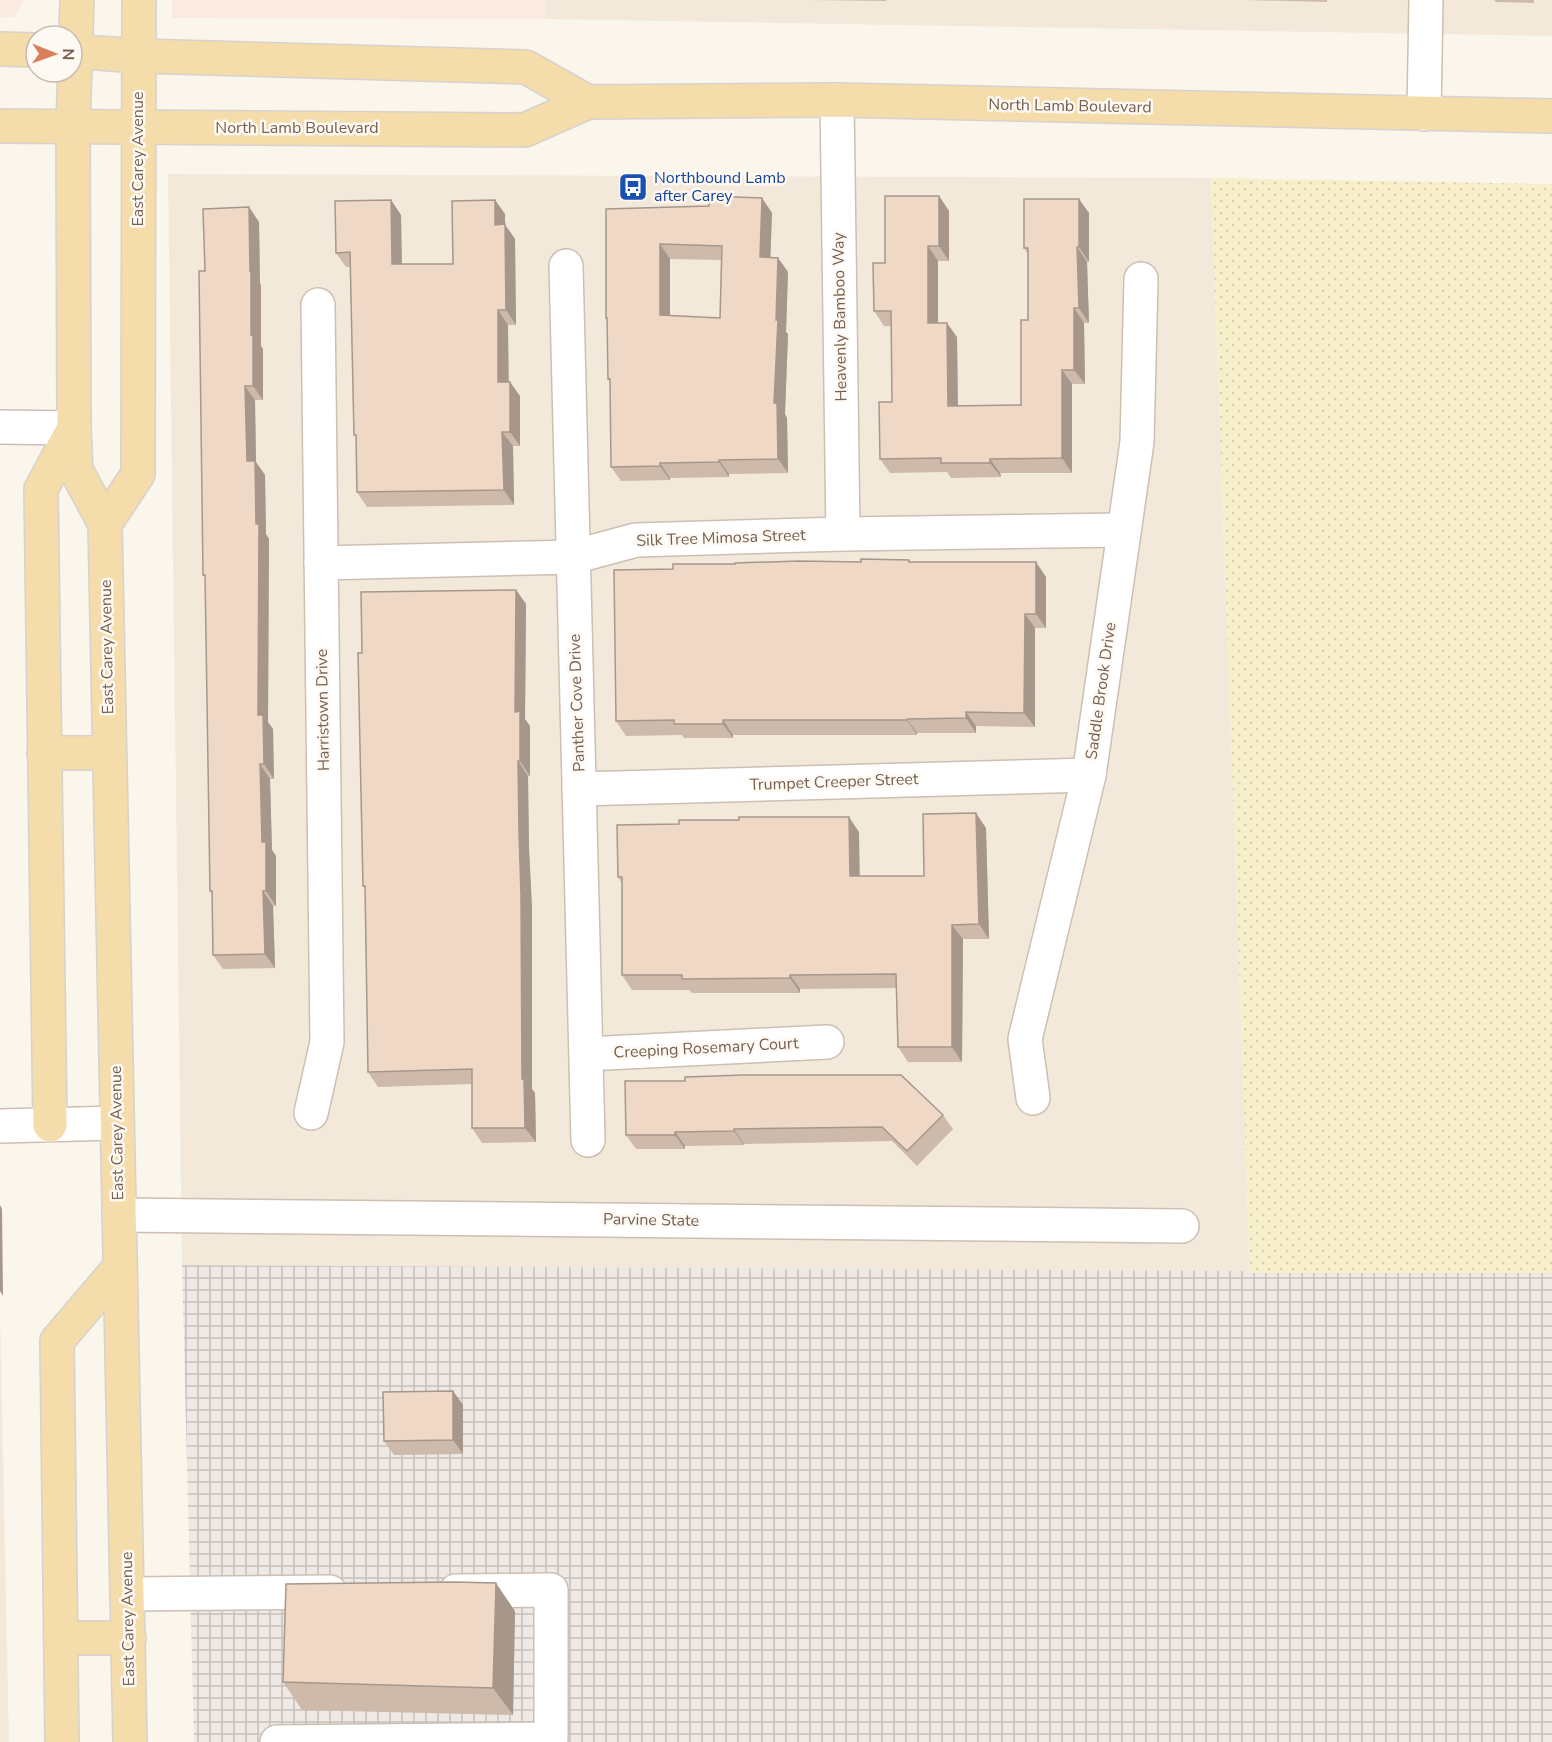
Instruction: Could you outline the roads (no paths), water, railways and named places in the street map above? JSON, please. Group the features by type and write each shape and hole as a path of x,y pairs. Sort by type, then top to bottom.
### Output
{"main road":[{"name":"East Carey Avenue","path":"75,24 77,0"},
{"name":"East Carey Avenue","path":"105,524 138,474 139,0"},
{"path":"0,49 24,50"},
{"name":"North Lamb Boulevard","path":"84,52 138,56 526,67 588,102"},
{"name":"East Carey Avenue","path":"73,84 76,470 105,524 130,1742"},
{"name":"North Lamb Boulevard","path":"0,126 525,130 588,102 837,100 1552,116"},
{"path":"50,1125 41,489 74,428"},
{"path":"44,753 109,753"},
{"path":"62,1742 57,1341 120,1267"},
{"path":"60,1638 129,1638"}],"street":[{"path":"1424,114 1426,0"},
{"name":"Heavenly Bamboo Way","path":"837,100 843,534"},
{"name":"Panther Cove Drive","path":"566,266 588,1140"},
{"name":"Saddle Brook Drive","path":"1033,1098 1025,1039 1089,775 1137,442 1141,279"},
{"name":"Harristown Drive","path":"311,1113 327,1042 318,305"},
{"path":"0,427 74,428"},
{"name":"Silk Tree Mimosa Street","path":"321,563 573,557 636,540 843,534 1124,531"},
{"name":"Trumpet Creeper Street","path":"579,789 1089,775"},
{"name":"Creeping Rosemary Court","path":"586,1054 826,1042"},
{"path":"0,1126 117,1123"},
{"name":"Parvine State","path":"119,1215 1182,1226"},
{"path":"277,1742 551,1739 551,1590 421,1591"},
{"path":"128,1594 363,1592"}],"place":[{"name":"Northbound Lamb after Carey","path":"633,187"}]}
